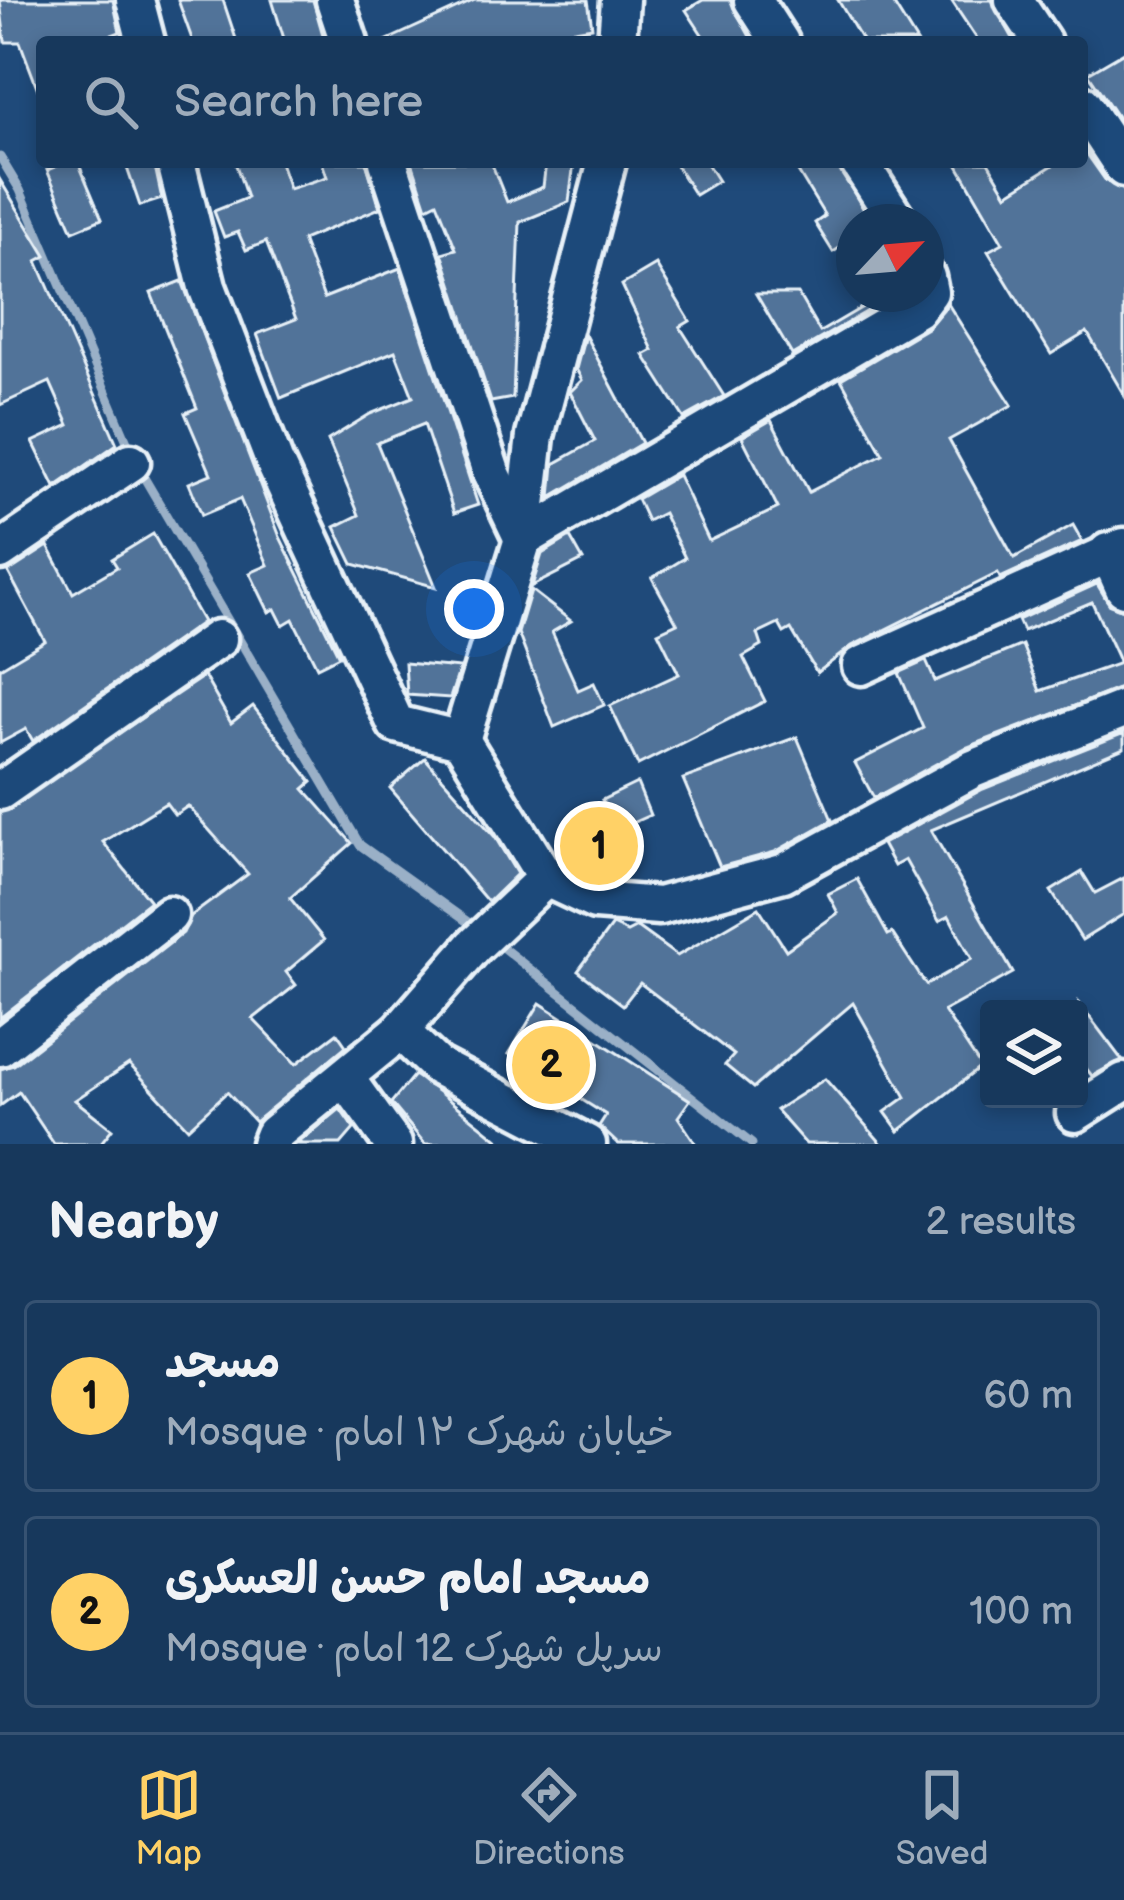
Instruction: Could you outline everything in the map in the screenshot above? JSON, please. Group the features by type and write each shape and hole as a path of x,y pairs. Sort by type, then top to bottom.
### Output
{"street":[{"path":"135,0 144,36"},
{"path":"335,0 347,36"},
{"path":"617,36 620,0"},
{"path":"753,0 776,36"},
{"path":"1015,0 1038,36"},
{"path":"1088,113 1124,168"},
{"path":"178,168 208,287 274,461 396,724 461,740 546,878 595,901 659,906 783,873 973,769 1124,710"},
{"path":"390,168 490,472 523,539"},
{"path":"461,740 523,539 535,436 605,168"},
{"path":"863,168 886,204"},
{"path":"523,539 911,312"},
{"path":"0,550 131,462"},
{"path":"861,667 1116,549 1124,589"},
{"path":"0,790 218,639"},
{"path":"269,1144 274,1134 400,1030 474,946 546,878"},
{"path":"0,1047 169,915"},
{"path":"400,1030 437,1066 587,1144"},
{"path":"346,1079 393,1144"},
{"path":"1075,1113 1124,1082"}],"building":[{"path":"0,0 113,0 120,32 112,36 36,36 36,84 20,42 5,42"},
{"path":"178,0 223,0 235,36 191,36"},
{"path":"272,0 313,0 323,36 283,36"},
{"path":"475,0 588,0 592,27 540,36 396,36"},
{"path":"703,0 730,0 750,36 703,36 686,10"},
{"path":"838,0 891,0 913,36 859,36"},
{"path":"951,0 992,0 1012,36 975,36"},
{"path":"1124,52 1124,127 1088,73"},
{"path":"1088,156 1106,181 1124,190 1124,395 1087,332 1051,354 988,251 1003,243 959,168 992,168 1007,194 1048,168 1088,168"},
{"path":"81,168 102,219 73,231 47,170"},
{"path":"127,168 155,168 162,199 140,206"},
{"path":"237,168 282,168 289,189 327,177 324,168 368,168 380,208 302,240 324,298 400,268 478,505 454,513 424,424 377,443 436,587 353,564 335,527 359,515 328,440 370,414 413,397 395,351 281,398 257,334 296,319 266,242 246,250 238,232 224,237 214,211 247,198"},
{"path":"414,168 493,168 507,202 543,187 545,168 573,168 569,202 520,222 513,398 491,402 442,253 456,249 437,202 427,207"},
{"path":"678,168 710,168 718,181 695,195"},
{"path":"796,168 840,168 860,204 836,204 836,250 815,223 825,216"},
{"path":"0,180 46,256 37,261 117,444 55,487 33,442 69,425 50,382 0,405"},
{"path":"656,265 690,321 680,327 724,396 684,418 644,355 653,350 622,285"},
{"path":"182,281 280,537 339,656 317,667 293,619 283,625 275,609 269,612 250,573 268,565 240,499 202,515 189,483 211,474 185,413 197,408 151,293"},
{"path":"756,294 798,294 820,332 854,312 866,312 792,355"},
{"path":"948,304 1012,405 949,440 1014,558 1073,525 1082,541 1000,578 998,573 852,646 817,673 791,629 784,633 779,624 758,634 762,646 743,657 765,701 638,765 610,706 679,674 658,632 677,623 652,578 685,558 663,513 647,521 637,499 678,475 709,541 778,508 742,437 771,420 809,492 883,454 841,379 927,328"},
{"path":"585,335 642,443 551,497 554,464 595,441 570,392 582,380 576,369"},
{"path":"153,534 203,622 33,741 26,729 0,743 0,668 45,641 8,572 48,546 73,593 117,567 112,559"},
{"path":"570,537 583,560 532,586 542,554"},
{"path":"1097,584 1110,605 1124,610 1124,687 965,748 874,798 855,763 923,728 899,673 926,661 935,681 1022,645 1040,691 1120,663 1092,602 1023,631 1018,620"},
{"path":"531,590 571,621 552,632 578,690 594,683 604,705 554,727 518,633"},
{"path":"405,663 460,668 450,698 407,695"},
{"path":"204,676 231,723 253,706 312,782 304,789 352,843 290,898 324,940 286,972 296,985 253,1019 296,1064 337,1033 346,1046 255,1122 227,1092 188,1128 129,1064 75,1100 112,1129 100,1144 54,1144 19,1092 0,1106 0,1069 14,1065 183,933 191,916 248,874 188,806 175,815 166,803 103,842 150,901 0,1018 0,813"},
{"path":"1124,733 1124,748 931,830 1013,973 944,1011 980,1068 899,1131 885,1112 906,1097 853,1003 753,1088 725,1065 734,1055 640,983 623,1005 578,971 612,925 627,932 637,927 677,956 759,908 786,950 838,913 828,894 857,879 888,935 892,933 926,985 972,959 949,916 939,921 905,860 894,866 882,844 983,789"},
{"path":"797,737 832,820 775,852 720,867 683,779"},
{"path":"425,758 495,837 517,874 488,902 390,788"},
{"path":"637,783 650,815 616,830 602,800"},
{"path":"1082,872 1095,893 1124,878 1124,914 1082,940 1051,891"},
{"path":"540,1003 690,1100 678,1117 696,1144 618,1144 599,1126 606,1115 509,1054"},
{"path":"1088,1015 1122,1060 1092,1076 1088,1071"},
{"path":"414,1075 504,1144 425,1144 391,1103"},
{"path":"825,1079 882,1144 806,1144 776,1110"},
{"path":"340,1109 354,1129 341,1144 297,1144"}],"waterway":[{"path":"0,157 20,190 132,453"},
{"path":"139,469 360,845 479,930"},
{"path":"493,940 752,1144"}],"place":[{"name":"مسجد","path":"599,846"},
{"name":"مسجد امام حسن العسکری","path":"551,1065"}]}
